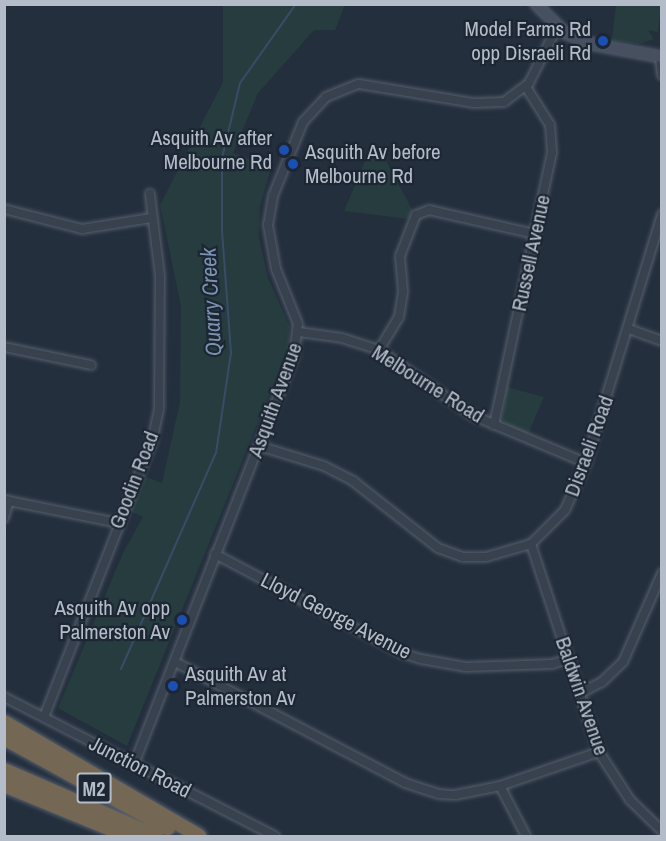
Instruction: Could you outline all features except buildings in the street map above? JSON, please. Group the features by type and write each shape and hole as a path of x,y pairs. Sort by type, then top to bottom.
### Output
{"highway":[{"path":"4,722 199,837"},
{"name":"M2","path":"4,738 184,837"},
{"name":"M2","path":"4,770 156,837"},
{"path":"4,785 128,837"}],"street":[{"path":"536,4 557,27 591,45 661,57 662,75"},
{"path":"526,87 557,27"},
{"name":"Asquith Avenue","path":"134,764 291,366 299,332 295,312 276,269 268,225 273,196 309,112 337,90 359,84 486,104 509,99 526,87"},
{"name":"Russell Avenue","path":"494,425 535,234 553,137 546,116 526,87"},
{"name":"Goodin Road","path":"44,717 118,523 152,442 159,408 160,276 151,218 150,194"},
{"path":"4,209 81,229 151,218"},
{"path":"379,350 399,317 403,291 400,256 416,215 429,210 535,234"},
{"name":"Disraeli Road","path":"259,446 307,460 353,481 438,548 463,557 486,557 531,544 565,510 586,463 629,329 662,214"},
{"path":"629,329 662,341"},
{"name":"Melbourne Road","path":"299,332 342,338 379,350 450,403 494,425 586,463"},
{"path":"4,347 91,365"},
{"path":"4,518 7,501 118,523"},
{"name":"Baldwin Avenue","path":"531,544 599,752 630,800 662,831"},
{"name":"Lloyd George Avenue","path":"215,554 402,653 421,659 466,667 552,664 568,659"},
{"path":"579,694 602,682 623,662 662,573"},
{"path":"175,662 421,790 455,795 500,786 599,752"},
{"name":"Junction Road","path":"4,697 275,837"},
{"path":"500,786 526,837"}],"green space":[{"path":"223,5 345,5 335,30 314,30 258,93 233,153 271,168 260,206 259,237 268,278 290,327 288,348 127,746 58,708 123,553 143,517 130,511 144,476 162,483 180,402 181,306 160,205 223,82"},
{"path":"616,5 661,5 658,32 648,30 654,39 639,44 612,41"},
{"path":"371,147 380,150 413,211 408,219 344,211"},
{"path":"507,387 544,397 528,434 508,426 502,419"}],"waterway":[{"name":"Quarry Creek","path":"121,669 216,453 231,353 222,229 222,158 240,83 296,4"}],"place":[{"name":"Model Farms Rd opp Disraeli Rd","path":"603,41"},
{"name":"Asquith Av after Melbourne Rd","path":"284,150"},
{"name":"Asquith Av before Melbourne Rd","path":"293,164"},
{"name":"Asquith Av opp Palmerston Av","path":"182,620"},
{"name":"Asquith Av at Palmerston Av","path":"173,686"}]}
